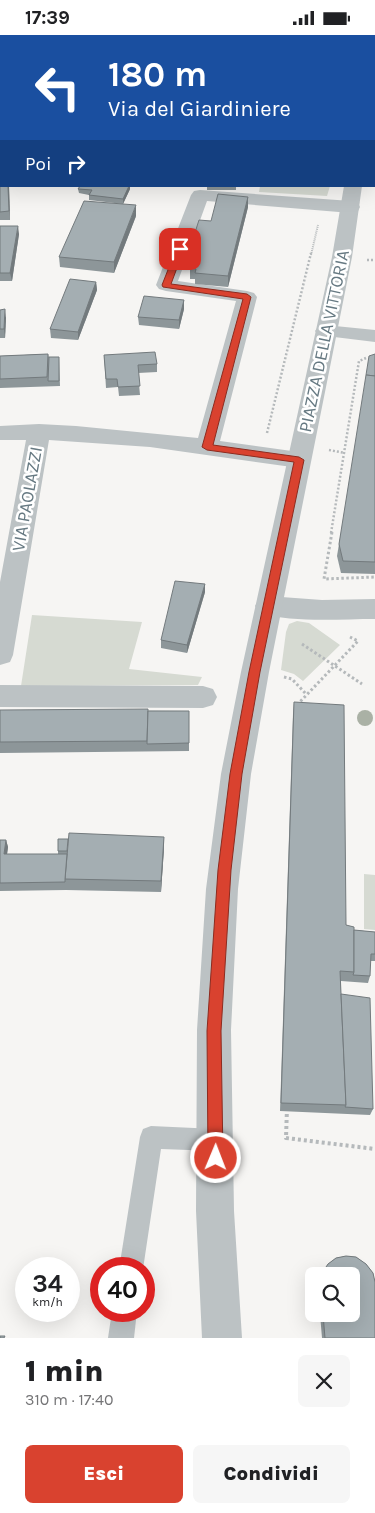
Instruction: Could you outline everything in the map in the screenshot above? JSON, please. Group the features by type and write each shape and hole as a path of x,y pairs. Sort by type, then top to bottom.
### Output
{"street":[{"name":"PIAZZA DELLA VITTORIA","path":"222,1338 215,1211 214,1031 222,889 236,774 268,605 326,331 353,187"},
{"path":"207,447 247,297 166,285 200,195 350,207"},
{"path":"326,331 375,336"},
{"path":"0,433 39,431 108,433 299,460"},
{"name":"VIA PAOLAZZI","path":"0,655 39,431"},
{"path":"268,605 322,610 375,609"},
{"path":"0,696 204,697"}],"lane":[{"path":"133,1257 151,1137 216,1140"},
{"path":"121,1338 123,1322"}],"path":[{"path":"265,439 319,221"},
{"path":"367,357 359,361 346,453 324,579 375,577"},
{"path":"324,450 346,453"},
{"path":"297,714 297,705 306,694 358,641 344,633"},
{"path":"302,644 362,684"},
{"path":"277,674 292,679 306,694"},
{"path":"287,1099 286,1138 375,1149"}],"shaded area":[{"path":"260,187 330,187 327,196 259,192"},
{"path":"32,615 142,622 129,669 202,677 198,685 21,686"},
{"path":"297,621 309,623 340,645 303,681 294,674 281,670 286,632 289,624"},
{"path":"364,874 375,875 375,930 364,929"}],"building":[{"path":"0,187 8,187 9,211 0,212"},
{"path":"79,187 129,187 123,199 89,195 92,190 78,189"},
{"path":"218,194 248,197 228,276 195,273 196,269 190,268 198,242 192,242 199,220 211,221"},
{"path":"84,201 136,205 114,262 59,257"},
{"path":"0,226 18,226 10,273 0,273"},
{"path":"70,279 96,282 78,332 50,329"},
{"path":"144,296 184,300 179,320 138,317"},
{"path":"5,309 4,329 0,329 0,310"},
{"path":"155,352 157,364 138,365 140,386 118,387 117,379 106,379 104,355"},
{"path":"48,354 47,377 0,379 0,356"},
{"path":"375,354 375,376 366,375 369,356"},
{"path":"49,357 59,357 59,381 48,381"},
{"path":"366,375 375,376 375,562 343,561 339,544"},
{"path":"175,581 205,584 187,645 161,640"},
{"path":"294,702 344,705 346,925 354,927 354,972 340,971 346,1105 281,1103"},
{"path":"148,709 147,741 0,742 0,710"},
{"path":"148,711 189,711 189,743 147,744"},
{"path":"69,833 164,837 161,881 65,879"},
{"path":"58,839 68,839 67,851 58,851"},
{"path":"0,840 6,840 4,854 67,854 65,882 0,883"},
{"path":"354,930 375,932 375,954 371,954 370,976 353,975"},
{"path":"341,994 370,998 373,1109 345,1107"},
{"path":"356,1257 366,1264 373,1273 375,1282 375,1338 325,1338 324,1322 360,1322 360,1267 326,1267 336,1258"}],"route":[{"path":"180,249 166,285 247,297 207,447 299,460 254,672 236,774 224,870 214,1031 216,1158"}]}
